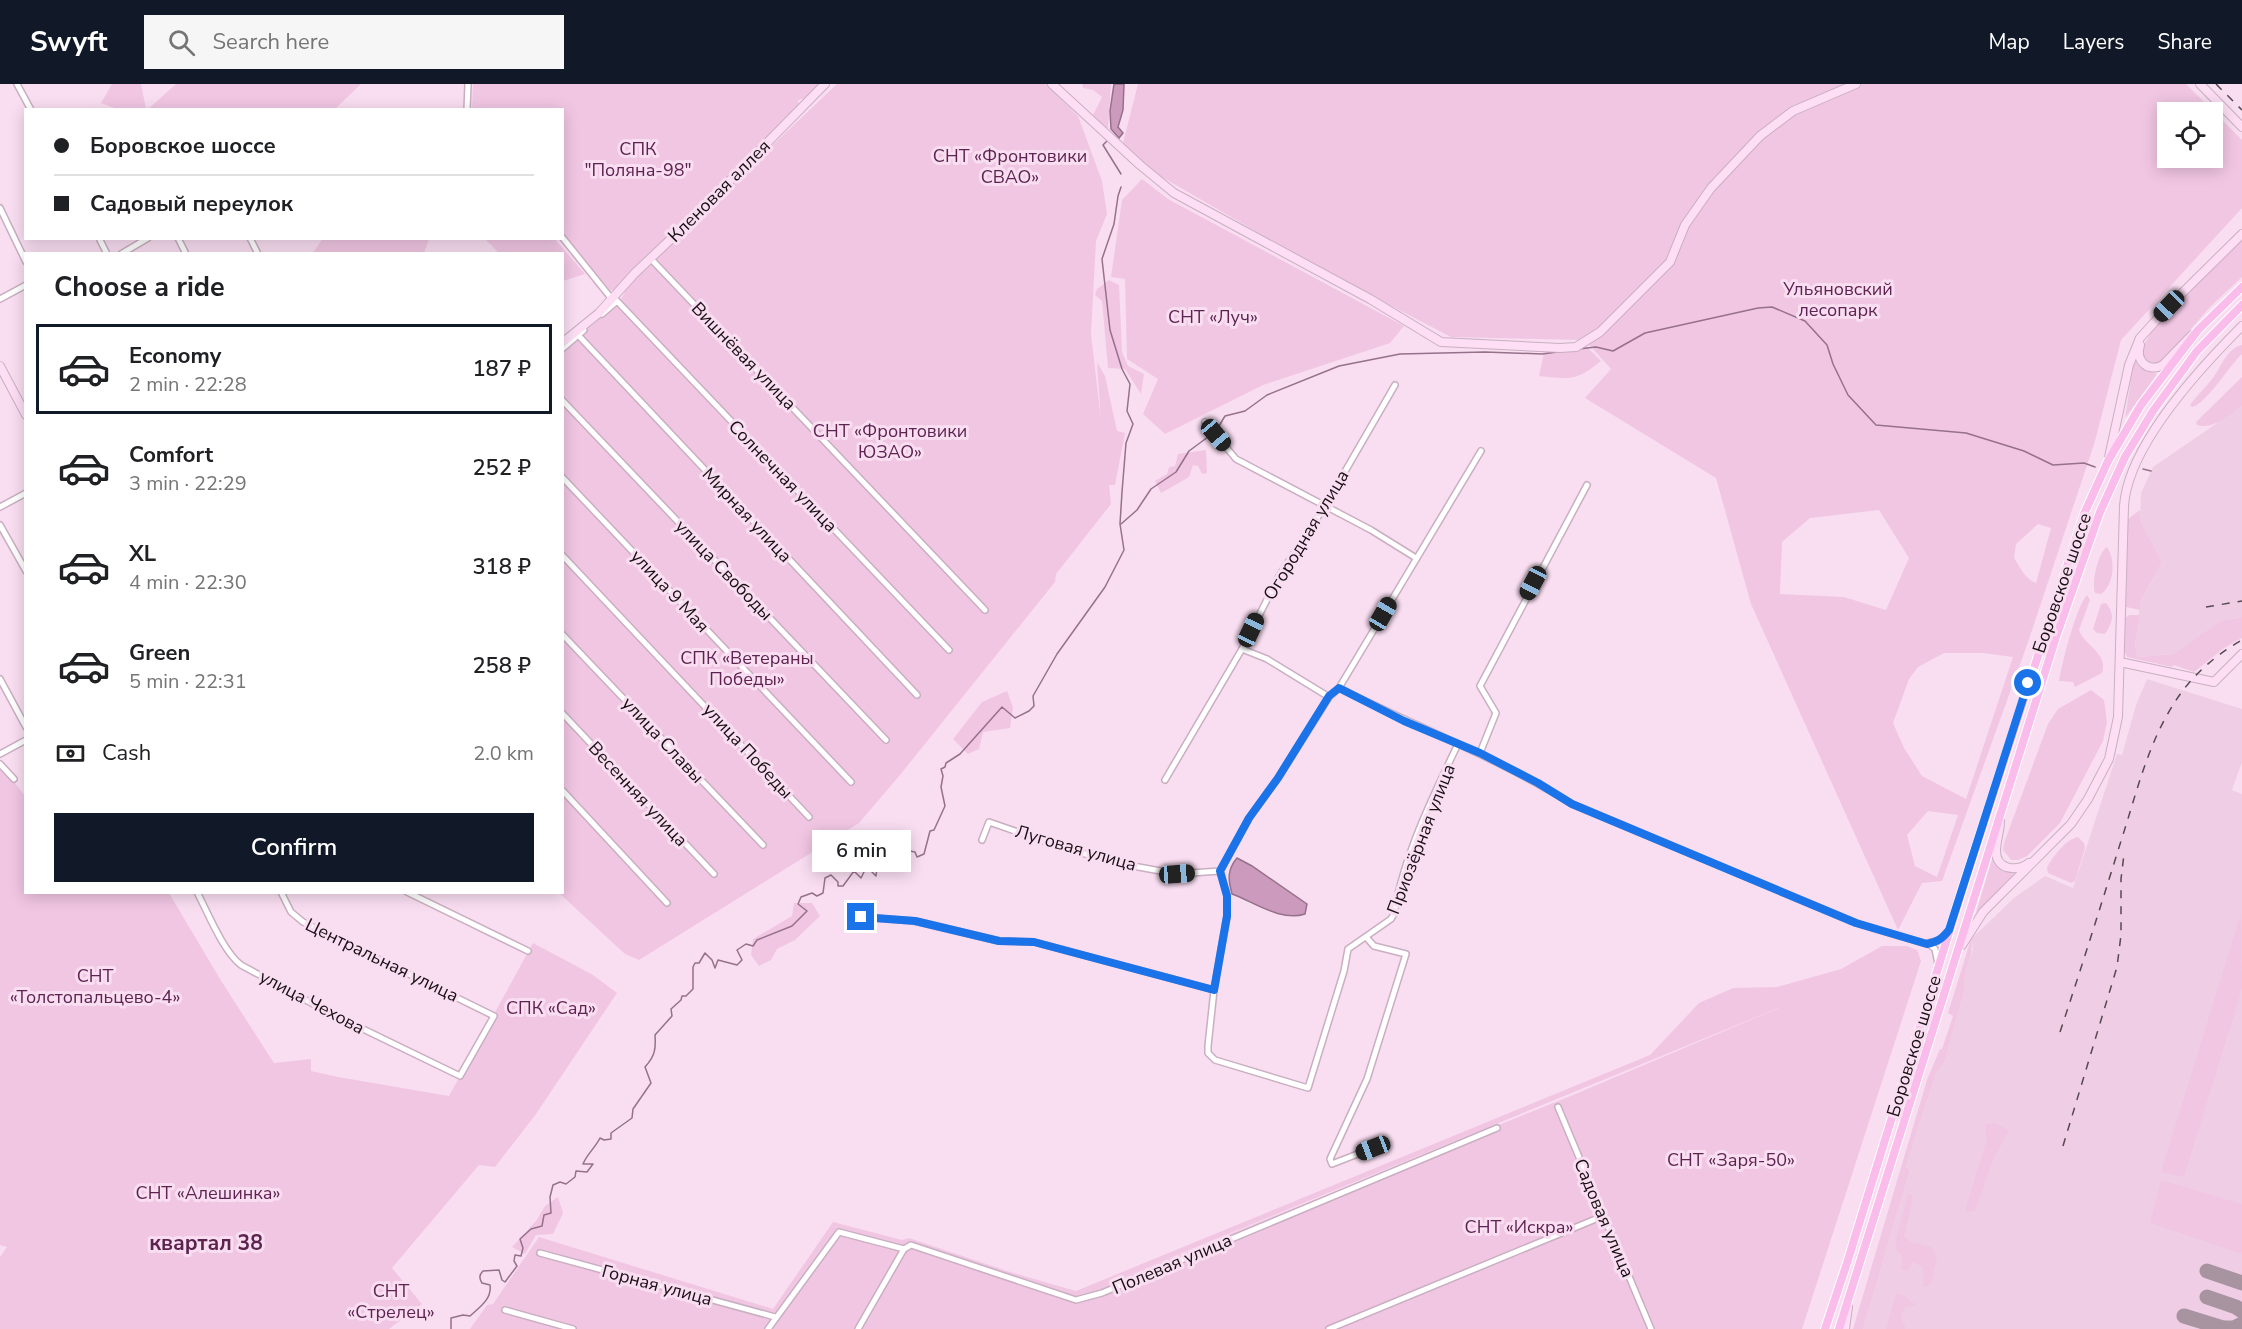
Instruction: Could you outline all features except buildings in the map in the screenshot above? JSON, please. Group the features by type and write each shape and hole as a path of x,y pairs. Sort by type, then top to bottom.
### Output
{"main road":[{"name":"Боровское шоссе","path":"1825,1329 1848,1263 1949,930 2078,530 2108,461 2141,405 2198,330 2242,287"},
{"name":"Боровское шоссе","path":"1839,1329 2056,637 2100,512 2129,450 2153,411 2187,364 2242,305"}],"street":[{"path":"17,84 30,108"},
{"path":"467,108 468,84"},
{"name":"Кленовая аллея","path":"564,341 614,300 651,259 825,84"},
{"path":"1052,84 1174,193 1361,294 1442,342 1560,348 1576,346 1600,332 1670,262 1685,225 1711,188 1760,136 1793,111 1856,84"},
{"path":"2200,84 2242,127"},
{"path":"0,208 24,258"},
{"path":"2108,461 2131,356 2140,338 2242,234"},
{"name":"Солнечная улица","path":"564,239 614,300 949,650"},
{"path":"125,252 145,240"},
{"name":"Вишнёвая улица","path":"651,259 985,610"},
{"path":"0,299 24,286"},
{"path":"564,347 614,300"},
{"path":"2150,326 2138,354 2142,363 2153,368 2162,365 2185,340 2198,330"},
{"path":"1955,956 1983,912 2045,852 2077,817 2094,790 2109,759 2117,725 2124,506 2128,483 2147,443 2174,404 2204,365 2242,326"},
{"name":"Мирная улица","path":"578,335 917,695"},
{"path":"0,366 24,411"},
{"name":"Огородная улица","path":"1166,780 1242,649 1279,576 1325,506 1395,385"},
{"name":"улица Свободы","path":"564,402 886,740"},
{"path":"1205,422 1236,459 1371,530 1416,558"},
{"path":"861,917 915,921 999,941 1034,942 1214,990 1227,916 1227,896 1220,871 1249,818 1278,778 1329,696 1339,688 1481,451"},
{"name":"улица 9 Мая","path":"564,479 851,782"},
{"path":"1480,753 1496,713 1480,686 1587,485"},
{"path":"0,507 24,494"},
{"path":"0,525 24,567"},
{"name":"улица Победы","path":"564,557 809,817"},
{"name":"улица Славы","path":"564,636 763,845"},
{"path":"1242,649 1267,659 1329,696"},
{"path":"2120,662 2214,682 2242,654"},
{"path":"0,679 24,723"},
{"path":"1339,688 1480,753 1538,783 1572,804 1856,923 1927,944 1935,949 1938,966"},
{"name":"Весенняя улица","path":"564,715 714,874"},
{"path":"0,754 24,741"},
{"name":"Приозёрная улица","path":"1214,990 1208,1053 1215,1060 1308,1088 1344,972 1348,949 1391,919 1394,914 1399,884 1436,790 1458,744"},
{"path":"0,764 14,779"},
{"path":"564,792 667,903"},
{"path":"2000,814 2000,834 1996,852 2001,864 2012,869 2022,868 2045,852"},
{"name":"Луговая улица","path":"982,840 989,822 1067,849 1122,864 1177,874 1220,871"},
{"name":"улица Чехова","path":"198,894 235,960 328,1012 460,1076 494,1016"},
{"name":"Центральная улица","path":"282,894 291,912 303,922 494,1016"},
{"path":"411,894 528,951"},
{"path":"1927,944 1940,940 1949,930"},
{"path":"1366,937 1374,946 1406,954 1367,1079 1330,1159 1332,1164 1373,1148"},
{"name":"Садовая улица","path":"1558,1107 1650,1329"},
{"name":"Полевая улица","path":"775,1317 839,1232 903,1249 911,1245 1076,1300 1102,1293 1497,1128"},
{"path":"1329,1329 1602,1216"},
{"path":"858,1329 903,1249"},
{"name":"Горная улица","path":"540,1253 775,1317"},
{"path":"1845,1329 1848,1304"},
{"path":"505,1310 573,1329"},
{"path":"768,1329 775,1317"}],"shaded area":[{"path":"1114,84 1124,84 1123,110 1118,127 1123,133 1119,138 1111,129 1110,111"},
{"path":"2242,406 2242,617 2220,621 2173,654 2137,657 2135,643 2140,604 2162,562 2140,520 2141,493 2153,467"},
{"path":"2147,679 2242,709 2242,762 2232,790 2242,794 2242,1329 1863,1329 1910,1170 1906,1167 1936,1073 1944,1063 1965,989 1963,980 1973,949 1971,939 2014,898 2045,876 2073,888 2117,754 2122,755 2136,705"},
{"path":"1237,858 1307,904 1305,914 1296,916 1277,913 1232,894 1229,875"}],"green space":[{"path":"112,84 141,84 146,108 114,108 101,103"},
{"path":"176,84 361,84 336,108 149,108"},
{"name":"СПК \"Поляна-98\"","path":"473,84 823,84 808,98 798,100 799,106 615,290 610,290 564,235 564,108 472,108"},
{"path":"837,84 1046,84 1078,116 1102,181 1107,214 1096,241 1091,334 1101,421 1097,362 1105,376 1117,431 1125,433 1115,485 1109,485 1111,504 1056,574 1055,582 859,823 639,960 625,954 560,894 564,894 564,350 620,301 633,277"},
{"path":"1082,84 1111,84 1108,129 1093,115 1102,97 1093,90 1083,88"},
{"name":"Ульяновский лесопарк","path":"1138,84 2186,84 2204,102 2157,102 2157,168 2223,168 2223,121 2242,140 2242,208 2121,340 2095,441 2027,645 1942,881 1922,883 1898,930 1751,604 1716,478 1585,398 1611,369 1585,340 1451,337 1326,272 1155,173 1123,143","holes":["1879,510 1909,558 1886,610 1844,597 1780,594 1782,542 1810,518","2038,524 2051,528 2036,583 2026,576 2014,558 2016,544","1944,653 1983,653 2013,657 1966,799 1922,776 1904,748 1893,723 1909,679 1918,667","1928,811 1958,815 1937,877 1915,866 1907,835"]},
{"name":"СНТ «Луч»","path":"1142,179 1168,199 1404,326 1390,343 1263,385 1165,434 1143,414 1158,379 1127,359 1125,279 1111,277 1122,200"},
{"path":"322,240 429,240 424,252 314,252"},
{"path":"486,240 556,240 585,274 564,281 564,252 498,252"},
{"path":"2242,240 2242,277 2211,306 2164,360 2151,364 2142,358 2143,346 2155,327"},
{"path":"1109,280 1119,285 1122,352 1128,366 1144,374 1141,394 1125,369 1108,368 1102,301 1095,295 1097,289"},
{"path":"2242,345 2242,354 2211,392 2192,407 2190,405 2213,378 2228,354"},
{"path":"1586,346 1601,361 1585,373 1572,378 1539,376 1544,353"},
{"path":"2134,360 2141,368 2157,374 2125,418"},
{"path":"2242,377 2242,406 2215,424 2197,425 2196,422"},
{"path":"1206,450 1207,473 1202,474 1198,466 1193,465 1189,477 1161,493 1155,481 1167,474 1169,467 1175,466 1178,454"},
{"path":"2140,510 2140,520 2162,562 2140,603 2140,610 2126,607 2128,519"},
{"path":"2107,547 2112,559 2111,579 2101,594 2095,593 2096,568"},
{"path":"2087,595 2090,600 2079,630 2099,655 2103,666 2102,673 2075,687 2073,682 2059,681 2074,623"},
{"path":"2106,603 2112,614 2110,626 2105,634 2097,633 2093,629 2101,604"},
{"path":"2129,615 2140,615 2135,643 2137,657 2173,654 2220,621 2242,617 2242,638 2224,648 2194,672 2174,665 2172,667 2127,657 2124,651 2125,618"},
{"path":"2091,690 2104,700 2107,722 2103,741 2060,823 2027,856 2011,860 2003,850 2004,843 2048,724 2058,709"},
{"path":"1007,691 1013,707 1010,728 983,732 979,749 968,754 953,739 982,702"},
{"path":"0,764 24,795 24,894 170,894 274,1063 311,1059 311,1071 449,1096 533,943 593,975 617,993 536,1114 495,1167 479,1165 392,1268 422,1304 389,1329 0,1329 0,1257 7,1247 0,1245"},
{"path":"2078,837 2084,843 2085,848 2075,881 2071,883 2048,873 2047,868 2056,854 2069,841"},
{"path":"1992,859 2002,871 2016,874 1976,913"},
{"path":"794,903 812,903 820,916 795,940 777,949 771,960 759,966 751,955 753,939 792,916"},
{"path":"2241,913 2242,989 2184,1177 2161,1172"},
{"path":"1971,939 1971,953 1964,982 1965,989 1944,1063 1936,1073 1906,1167 1910,1170 1863,1329 1853,1329 1927,1080 1940,1049 1942,1049 1953,1016 1948,1013"},
{"path":"1882,946 1907,946 1917,950 1921,961 1802,1329 470,1329 487,1305 493,1304 539,1237 773,1309 833,1222 902,1240 909,1238 1010,1272 1076,1291 1650,1055 1699,1003 1733,988 1777,987 1841,969","holes":["1793,1002 1573,1095 1104,1285"]},
{"path":"1995,1123 2009,1130 1993,1160 1975,1211 1968,1212 1965,1210 1987,1139 1986,1124"},
{"path":"2161,1180 2242,1204 2242,1254 2150,1223"},
{"path":"1908,1194 1912,1195 1912,1202 1904,1237 1911,1242 1932,1247 1937,1257 1931,1285 1923,1287 1923,1267 1912,1262 1908,1271 1901,1270 1902,1256 1896,1249 1896,1239"},
{"path":"558,1197 563,1213 553,1234 536,1235 525,1254 512,1247 536,1221 545,1206"},
{"path":"1896,1293 1903,1295 1916,1305 1904,1308 1901,1318 1905,1329 1886,1329"}],"waterway":[{"path":"1107,141 1103,145 1121,174"},
{"path":"451,1329 451,1318 470,1316 487,1299 490,1285 482,1283 480,1275 483,1271 499,1270 505,1282 517,1266 514,1261 515,1255 521,1256 523,1248 520,1239 531,1229 542,1226 544,1215 551,1213 550,1197 553,1185 560,1182 566,1184 575,1177 576,1171 587,1172 593,1164 583,1164 600,1138 611,1139 611,1133 632,1118 633,1109 651,1083 645,1067 654,1052 655,1035 672,1016 671,1009 681,1000 682,996 686,996 693,989 695,963 699,963 705,953 712,960 715,968 718,960 737,965 742,960 737,950 746,944 753,946 757,940 792,926 807,911 798,904 801,897 812,893 817,896 823,893 825,878 831,875 838,882 838,886 843,886 854,871 861,878 868,868 876,876 877,867 881,867 885,860 881,854 887,848 895,857 905,850 915,852 917,857 924,854 930,831 934,830 945,806 941,787 943,776 941,769 960,754 1002,707 1015,718 1034,706 1033,696 1057,654 1105,587 1124,550 1120,524 1122,492 1126,443 1133,424 1127,411 1130,384 1122,369 1110,330 1102,259 1114,224 1121,187"},
{"path":"1578,349 1596,347 1613,351 1645,333 1758,308 1772,307 1805,321 1827,345 1833,364 1848,395 1876,425 1966,433 2024,451 2053,465 2084,463 2095,467"},
{"path":"1216,431 1225,416 1245,411 1267,395 1339,366 1400,354 1485,352 1542,354 1565,351"},
{"path":"1121,524 1137,510 1151,489 1176,472 1189,451 1212,434"},
{"path":"2143,469 2151,471"}],"taxiway":[{"path":"2207,1271 2242,1283"},
{"path":"2207,1297 2242,1311"},
{"path":"2184,1316 2226,1329"},
{"path":"2225,1328 2234,1328 2242,1324"}],"railway":[{"path":"2216,84 2242,110"},
{"path":"2206,607 2242,601"},
{"path":"2060,1032 2137,789 2156,737 2173,705 2195,676 2212,660 2242,640"},
{"path":"2063,1146 2117,967 2121,935 2121,879 2124,854"}],"district":[{"name":"квартал 38","path":"206,1243"}],"route":[{"path":"861,917 915,921 999,941 1034,942 1214,990 1227,916 1227,896 1220,871 1249,818 1278,778 1329,696 1339,688 1404,721 1480,753 1538,783 1572,804 1856,923 1927,944 1941,939 1949,930 2028,683"}],"park label":[{"name":"СНТ «Фронтовики СВАО»","path":"1010,166"},
{"name":"СНТ «Фронтовики ЮЗАО»","path":"890,441"},
{"name":"СПК «Ветераны Победы»","path":"747,668"},
{"name":"СНТ «Толстопальцево-4»","path":"95,986"},
{"name":"СПК «Сад»","path":"551,1008"},
{"name":"СНТ «Заря-50»","path":"1731,1160"},
{"name":"СНТ «Алешинка»","path":"208,1193"},
{"name":"СНТ «Искра»","path":"1519,1227"},
{"name":"СНТ «Стрелец»","path":"391,1301"}]}
